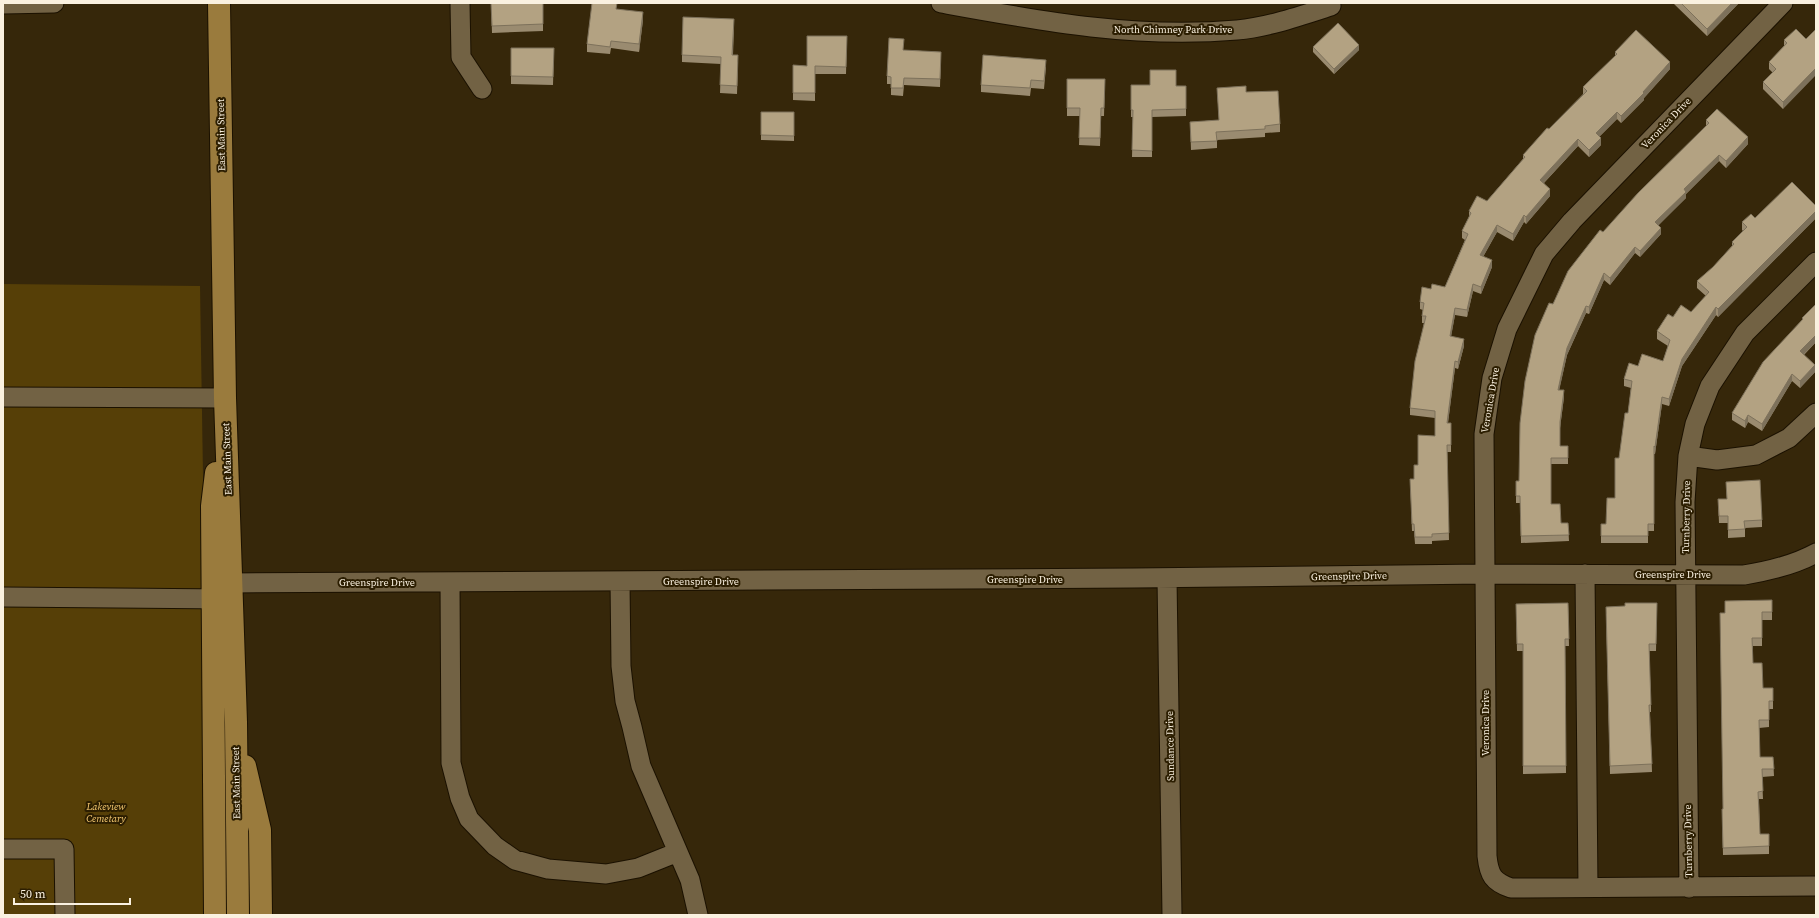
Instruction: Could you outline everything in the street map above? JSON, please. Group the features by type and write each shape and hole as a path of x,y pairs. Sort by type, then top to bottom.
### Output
{"main road":[{"name":"East Main Street","path":"219,3 225,398 212,506 225,594 236,722 238,915"},
{"path":"215,915 225,594"},
{"path":"236,722 260,830 261,915"}],"street":[{"path":"3,4 54,3"},
{"path":"460,3 461,57 482,89"},
{"name":"North Chimney Park Drive","path":"941,3 1047,22 1120,31 1238,30 1281,22 1331,6"},
{"name":"Veronica Drive","path":"1588,888 1511,888 1500,884 1493,878 1488,868 1484,574 1484,434 1491,385 1507,329 1544,254 1572,221 1783,3"},
{"name":"Turnberry Drive","path":"1689,888 1685,502 1688,456 1695,424 1710,386 1745,333 1816,262"},
{"path":"3,397 225,398"},
{"path":"1688,456 1717,460 1756,455 1789,438 1816,413"},
{"name":"Greenspire Drive","path":"3,597 225,594 450,582 1167,578 1484,574 1686,573 1744,575 1769,571 1807,558 1816,553"},
{"path":"1585,574 1588,888 1816,886"},
{"name":"Sundance Drive","path":"1167,578 1172,915"},
{"path":"620,581 621,666 625,701 641,766 690,880 698,915"},
{"path":"450,582 451,763 460,798 469,820 495,846 515,860 548,870 606,874 638,868 678,852"},
{"path":"3,849 64,850 66,915"}],"green space":[{"name":"Lakeview Cemetary","path":"3,284 200,286 210,915 3,915"}],"building":[{"path":"491,3 543,3 543,24 492,26"},
{"path":"592,3 617,3 616,9 643,12 639,44 611,41 610,47 587,44"},
{"path":"1681,3 1732,3 1707,29"},
{"path":"683,17 734,19 732,55 738,55 737,86 720,85 721,57 682,55"},
{"path":"1338,23 1359,45 1334,69 1313,47"},
{"path":"1796,29 1806,39 1816,29 1816,68 1783,102 1763,82 1776,69 1769,62 1787,43 1784,40"},
{"path":"1636,30 1670,62 1643,92 1644,93 1621,116 1617,112 1596,133 1601,138 1589,150 1578,139 1540,180 1550,189 1526,217 1524,215 1513,234 1497,225 1480,255 1492,260 1481,287 1473,284 1467,310 1455,308 1450,336 1464,339 1458,362 1455,361 1447,423 1451,423 1451,445 1447,445 1449,533 1432,534 1432,537 1415,537 1414,524 1412,524 1410,479 1414,479 1414,465 1418,465 1418,435 1435,436 1435,411 1410,408 1415,361 1426,316 1422,316 1424,303 1420,302 1422,287 1431,289 1432,284 1445,287 1468,234 1462,231 1471,213 1469,211 1477,196 1487,201 1525,157 1523,155 1547,128 1549,129 1587,91 1583,87 1617,54 1615,52"},
{"path":"807,36 847,36 846,67 815,66 815,93 793,93 793,65 807,66"},
{"path":"889,38 904,39 903,50 941,52 940,79 904,78 903,88 891,88 891,77 887,76"},
{"path":"511,48 554,48 553,77 511,76"},
{"path":"983,55 1046,60 1044,81 1031,80 1030,88 981,85"},
{"path":"1150,70 1176,70 1176,86 1186,86 1186,109 1152,110 1152,151 1132,150 1133,110 1131,110 1131,85 1150,85"},
{"path":"1067,79 1105,79 1104,108 1101,108 1100,138 1079,138 1080,108 1067,108"},
{"path":"1246,86 1246,92 1278,91 1280,124 1265,126 1265,129 1216,132 1217,141 1191,142 1190,122 1219,120 1217,88"},
{"path":"1717,109 1748,137 1726,161 1719,155 1684,189 1686,192 1655,222 1661,228 1640,251 1635,247 1610,278 1604,273 1589,307 1586,306 1567,348 1558,390 1564,390 1560,422 1560,446 1568,446 1568,458 1551,458 1551,504 1560,504 1561,523 1568,523 1569,535 1521,536 1520,496 1516,496 1516,481 1519,481 1520,423 1525,381 1535,335 1549,303 1553,304 1568,271 1600,230 1603,232 1638,193 1709,123 1706,120"},
{"path":"761,112 794,112 794,136 761,135"},
{"path":"1792,182 1816,206 1816,211 1718,309 1716,307 1682,359 1669,399 1662,397 1655,447 1654,446 1654,524 1648,524 1648,536 1601,536 1601,524 1606,524 1607,498 1615,498 1615,458 1619,458 1625,413 1628,413 1632,381 1624,379 1629,363 1638,366 1642,354 1663,361 1670,340 1657,331 1668,314 1673,317 1681,305 1691,312 1709,292 1697,281 1713,267 1734,244 1732,242 1747,227 1742,222 1751,214 1755,218"},
{"path":"1816,304 1816,335 1800,351 1815,365 1800,381 1792,374 1762,424 1748,415 1745,421 1732,413 1763,362"},
{"path":"1760,480 1762,520 1744,521 1745,529 1728,530 1728,516 1719,516 1718,499 1727,499 1726,482"},
{"path":"1772,600 1772,612 1762,612 1762,638 1752,638 1753,663 1762,663 1763,688 1773,688 1773,701 1769,701 1769,720 1759,720 1760,757 1773,757 1774,769 1762,769 1763,791 1758,792 1760,834 1769,834 1769,846 1723,848 1720,613 1725,613 1725,601"},
{"path":"1568,603 1569,639 1565,639 1566,766 1523,766 1523,644 1517,644 1516,604"},
{"path":"1625,603 1657,603 1656,644 1649,644 1651,705 1649,705 1652,764 1610,766 1606,607 1625,606"}]}
